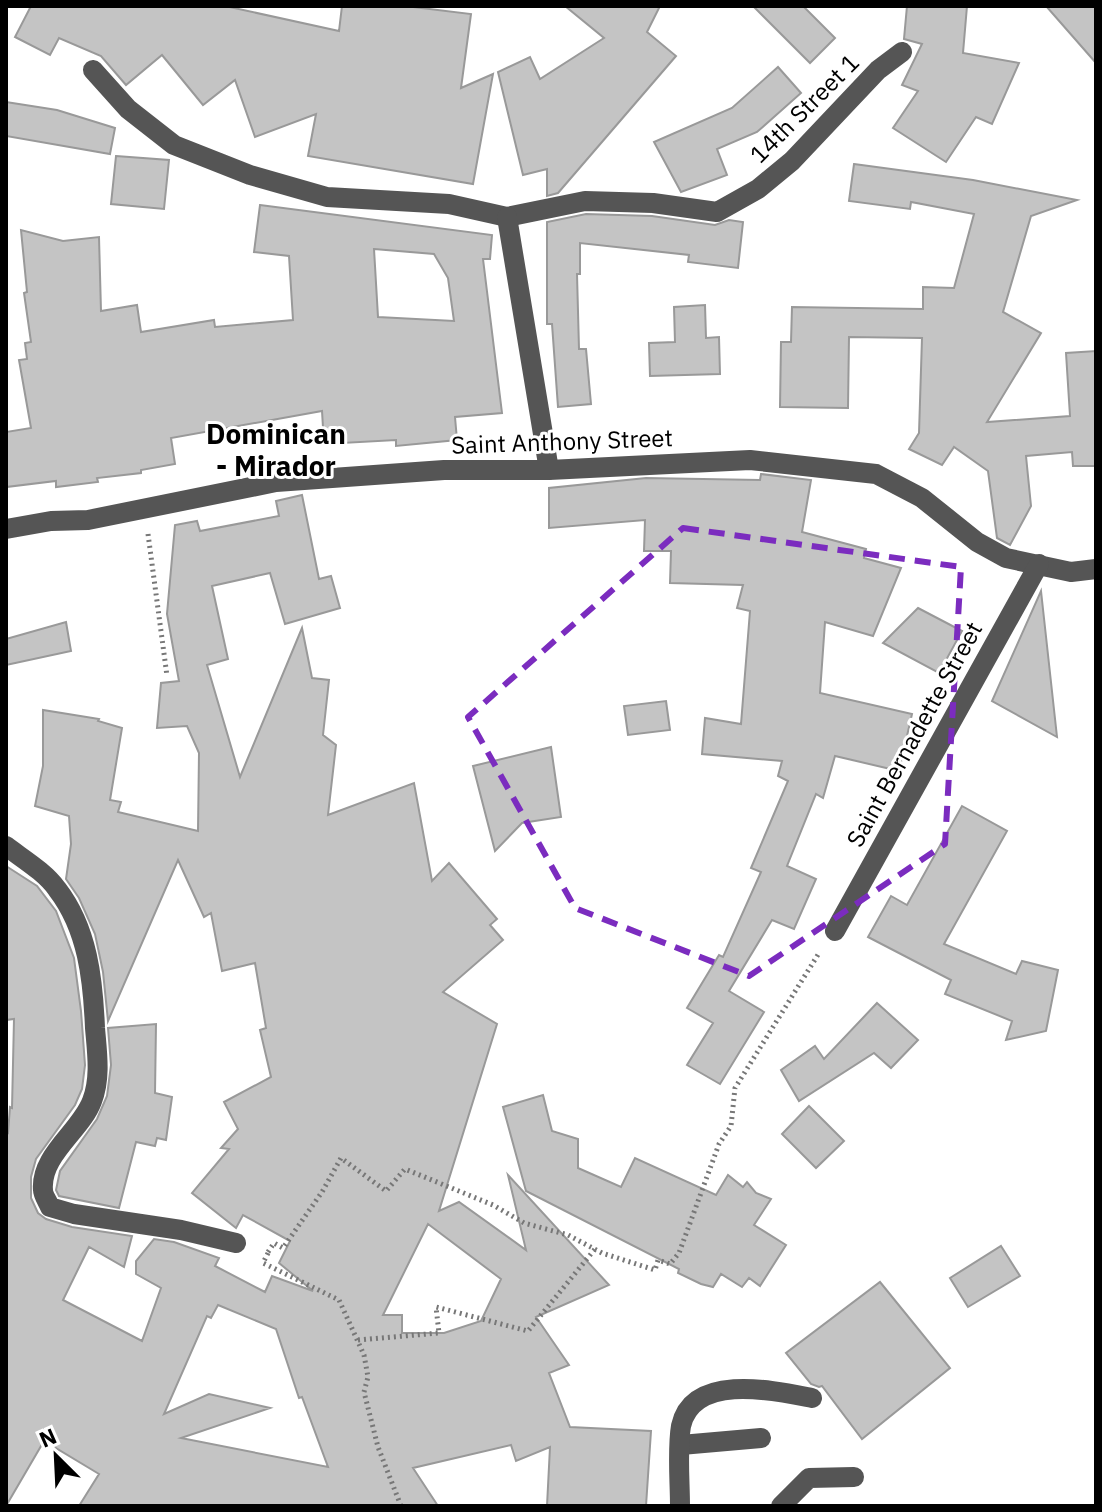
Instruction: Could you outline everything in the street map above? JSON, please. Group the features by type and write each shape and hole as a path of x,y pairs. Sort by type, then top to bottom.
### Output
{"street":[{"name":"14th Street 1","path":"93,70 128,109 174,145 250,175 327,197 449,204 507,217 585,201 653,203 717,212 758,189 792,161 878,70 902,52"},
{"path":"507,217 549,470"},
{"name":"Saint Anthony Street","path":"6,529 51,521 88,520 276,482 444,470 549,470 750,460 876,474 922,498 977,542 1006,558 1071,572 1096,569"},
{"name":"Saint Bernadette Street","path":"835,931 1039,564"},
{"path":"6,846 57,888 79,926 93,992 98,1072 94,1098 84,1120 54,1154 46,1172 43,1190 50,1207 236,1243"},
{"path":"680,1506 681,1428 685,1415 694,1404 737,1388 763,1389 812,1398"},
{"path":"681,1445 761,1438"},
{"path":"781,1506 809,1478 854,1477"}],"path":[{"path":"144,509 167,676"},
{"path":"401,1506 372,1425 364,1392 368,1377 364,1355 339,1300 263,1263 274,1243 283,1248 322,1192 341,1158 386,1191 405,1169 493,1205 524,1223 568,1235 595,1249 655,1270 658,1260 670,1264 679,1253 719,1144 731,1126 735,1088 835,931"},
{"path":"236,1243 268,1252"},
{"path":"358,1340 439,1333 436,1307 528,1331 595,1249"}],"highlighted area":[{"path":"683,528 961,567 945,844 749,976 575,908 468,717"}],"building":[{"path":"31,6 225,6 339,31 342,6 405,6 471,14 461,88 493,74 473,184 308,156 316,114 255,137 235,80 203,105 162,55 126,85 101,56 59,38 50,55 15,37"},
{"path":"565,6 660,6 647,32 676,56 558,193 547,196 547,169 523,175 498,72 530,57 540,79 604,38"},
{"path":"753,6 803,6 835,38 810,63"},
{"path":"907,6 967,6 963,53 1019,63 992,124 976,117 946,162 893,128 918,91 902,85 922,44 904,39"},
{"path":"1046,6 1096,6 1096,63"},
{"path":"778,67 801,93 757,132 717,149 727,175 681,192 654,142 732,108"},
{"path":"6,102 57,110 115,128 110,154 6,136"},
{"path":"116,156 169,160 164,209 111,204"},
{"path":"854,164 973,180 1077,200 1031,216 1003,312 1041,333 987,422 1070,416 1066,353 1096,351 1096,466 1073,466 1072,452 1026,456 1031,506 1010,545 997,538 988,471 954,447 942,465 909,449 919,433 922,338 849,337 848,408 780,407 781,342 791,342 792,307 923,309 923,287 954,288 974,214 911,202 910,209 849,201"},
{"path":"260,205 492,235 490,259 483,259 502,413 455,417 457,440 396,446 396,440 324,444 322,411 171,438 175,464 141,470 141,473 56,487 56,481 6,487 6,432 31,428 19,360 27,359 25,343 31,342 24,293 27,292 21,230 63,241 99,237 101,311 137,305 141,332 214,320 215,327 293,320 289,256 254,252","holes":["374,249 434,254 448,278 454,321 378,317"]},
{"path":"586,214 652,216 715,225 729,220 743,222 738,268 688,262 689,255 580,243 580,274 577,274 579,349 586,349 591,404 558,407 552,324 547,324 547,222"},
{"path":"705,305 706,338 719,337 720,374 650,376 649,343 675,342 674,307"},
{"path":"761,474 811,480 802,532 866,549 864,558 901,568 873,636 825,622 820,693 912,714 899,771 835,756 823,798 816,794 787,866 816,879 794,929 772,920 729,991 764,1012 720,1084 687,1065 713,1023 687,1008 719,955 723,957 761,872 751,868 788,781 778,776 782,761 702,754 705,718 741,724 750,611 737,608 743,585 670,583 671,551 644,551 645,520 549,528 549,488 646,478 760,480"},
{"path":"302,495 319,579 331,576 340,608 285,624 270,573 212,586 228,659 207,665 240,777 302,628 312,678 329,680 323,735 336,745 328,815 414,783 432,881 449,863 497,919 490,925 503,940 443,992 497,1024 439,1211 459,1202 526,1250 508,1175 609,1285 536,1317 569,1365 549,1373 570,1427 651,1431 646,1506 547,1506 550,1447 516,1461 511,1445 413,1468 438,1506 79,1506 99,1474 44,1441 6,1506 6,1132 12,1108 14,1019 6,1020 6,866 37,886 56,911 74,958 81,1011 85,1065 82,1089 75,1105 36,1159 31,1177 31,1198 38,1213 46,1219 72,1227 132,1236 124,1267 89,1247 63,1300 142,1341 161,1288 136,1274 136,1261 154,1239 174,1242 219,1258 215,1266 265,1292 272,1276 313,1291 279,1263 290,1241 243,1215 236,1228 192,1193 229,1149 221,1148 238,1129 224,1102 271,1077 260,1030 266,1028 255,963 222,971 211,913 204,917 178,860 108,1021 95,934 79,898 66,879 71,844 69,816 35,806 43,766 43,710 99,719 122,728 110,800 121,802 118,812 198,831 199,753 187,726 157,728 161,683 179,681 167,614 175,525 197,521 200,531 279,516 276,501","holes":["428,1224 501,1279 481,1321 444,1333 402,1333 402,1315 383,1315","218,1305 276,1329 299,1398 302,1397 328,1467 181,1438 270,1408 209,1394 164,1414 207,1316 211,1318"]},
{"path":"1041,591 1057,737 992,701"},
{"path":"918,608 962,631 939,673 883,643"},
{"path":"66,622 71,651 6,665 6,639"},
{"path":"666,701 670,730 628,735 624,706"},
{"path":"551,747 561,817 522,823 495,851 473,766"},
{"path":"962,806 1007,831 944,944 1016,974 1022,961 1058,970 1046,1031 1006,1040 1012,1021 945,994 951,980 868,937 891,896 907,905"},
{"path":"877,1003 918,1040 891,1068 874,1053 799,1101 781,1070 815,1046 824,1059"},
{"path":"156,1024 155,1093 172,1097 166,1140 157,1138 155,1146 136,1142 119,1208 59,1196 56,1190 60,1171 97,1119 107,1096 111,1065 108,1028"},
{"path":"543,1095 552,1131 578,1139 578,1168 621,1187 635,1158 716,1195 728,1175 743,1187 747,1182 756,1193 771,1199 754,1225 786,1245 760,1286 749,1278 742,1287 721,1274 713,1287 701,1284 678,1273 679,1269 526,1191 503,1107"},
{"path":"809,1106 844,1141 816,1168 782,1134"},
{"path":"1001,1246 1020,1276 968,1307 950,1278"},
{"path":"880,1282 950,1368 862,1439 822,1386 811,1384 786,1353"}],"district":[{"name":"Dominican - Mirador","path":"276,449"}]}
